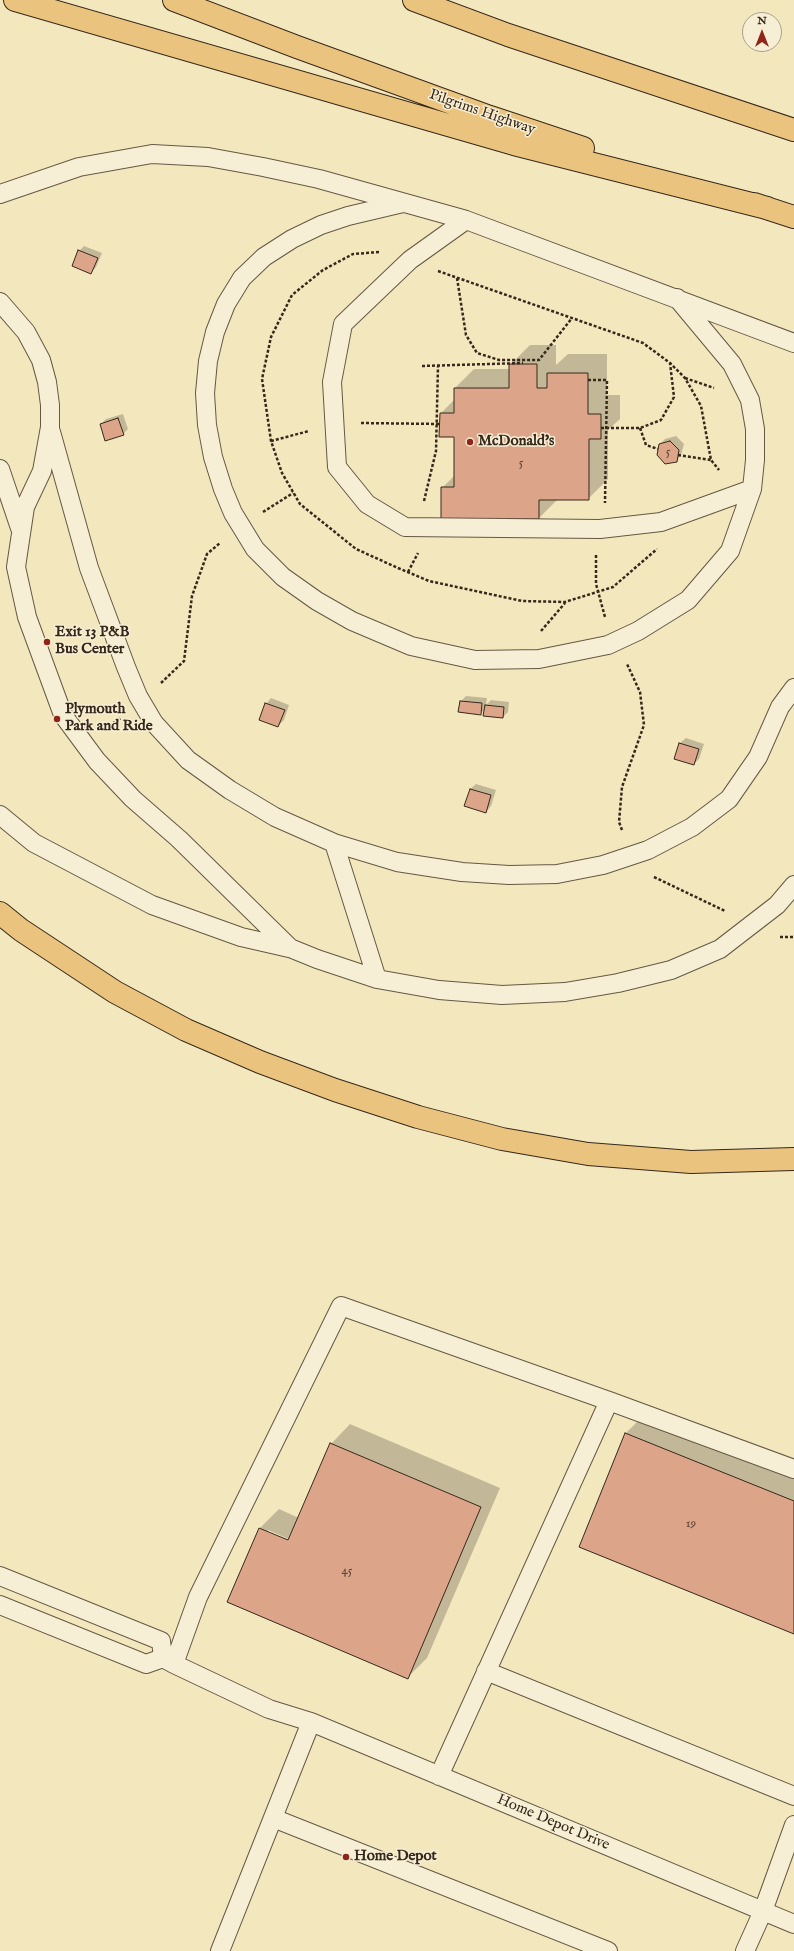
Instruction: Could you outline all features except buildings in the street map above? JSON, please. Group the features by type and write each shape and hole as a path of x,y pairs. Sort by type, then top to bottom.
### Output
{"highway":[{"path":"15,0 514,144 767,208"},
{"name":"Pilgrims Highway","path":"174,0 297,47 490,117 794,217"},
{"path":"414,0 508,35 794,130"},
{"path":"0,912 21,930 115,992 186,1030 260,1062 335,1090 418,1117 502,1139 588,1154 691,1162 794,1159"}],"lane":[{"path":"0,194 79,167 152,154 208,157 264,167 319,179 466,220 794,343"},
{"path":"403,202 348,216 322,225 292,240 264,257 242,278 226,304 215,332 208,361 206,393 207,425 213,457 223,489 233,513 255,549 283,577 317,601 352,621 411,646 475,660 539,660 575,654 608,645 638,631 688,600 730,551 752,489 755,460 755,429 750,400 732,364 677,298"},
{"path":"466,220 410,260 343,324 332,382 337,467 367,504 406,527 600,529 661,522 752,489"},
{"path":"0,302 26,332 41,360 47,382 50,405 50,428 42,472 25,507 16,567 27,617 63,715 97,760 133,799 184,844 290,948"},
{"path":"50,428 89,568 116,643 141,701 154,723 194,764 230,790 275,816 334,843 397,862 462,872 509,875 557,874 604,865 631,856 648,850 692,827 729,799 758,757 780,707 794,688"},
{"path":"0,469 21,531"},
{"path":"0,815 34,843 152,905 241,937 290,948 317,959 378,979 439,990 502,995 564,992 618,983 671,970 720,949 777,904 794,884"},
{"path":"334,843 378,979"},
{"path":"168,1661 341,1306 609,1401 794,1469"},
{"path":"439,1776 609,1401"},
{"path":"0,1576 161,1641 168,1661"},
{"path":"0,1605 146,1664 168,1661"},
{"name":"Home Depot Drive","path":"168,1661 269,1709 311,1722 794,1924"},
{"path":"486,1671 794,1796"},
{"path":"220,1951 311,1722"},
{"path":"273,1818 608,1951"},
{"path":"745,1951 763,1911 794,1825"}],"path":[{"path":"661,546 613,587 565,602 522,601 429,581 356,549 300,504 282,473 271,441 262,379 271,337 292,295 323,270 353,254 388,251 457,278 643,343 670,363 685,378 701,406 711,460 719,470"},
{"path":"457,278 466,334 477,353 499,360 539,360 572,318"},
{"path":"422,366 523,364 522,360"},
{"path":"601,428 640,428 661,420 674,397 670,363"},
{"path":"408,572 420,550 422,508 436,451 438,366"},
{"path":"588,380 607,380 607,495 597,548 596,584 608,625 640,692 644,725 622,787 619,822 635,868 778,937 794,937"},
{"path":"640,428 646,445 658,449"},
{"path":"678,455 711,460"},
{"path":"83,742 126,715 184,661 192,596 208,554 227,535 293,493"},
{"path":"538,635 565,602"}],"place":[{"name":"McDonald's","path":"470,442"},
{"name":"Exit 13 P&B Bus Center","path":"47,642"},
{"name":"Plymouth Park and Ride","path":"57,719"},
{"name":"Home Depot","path":"346,1857"}]}
